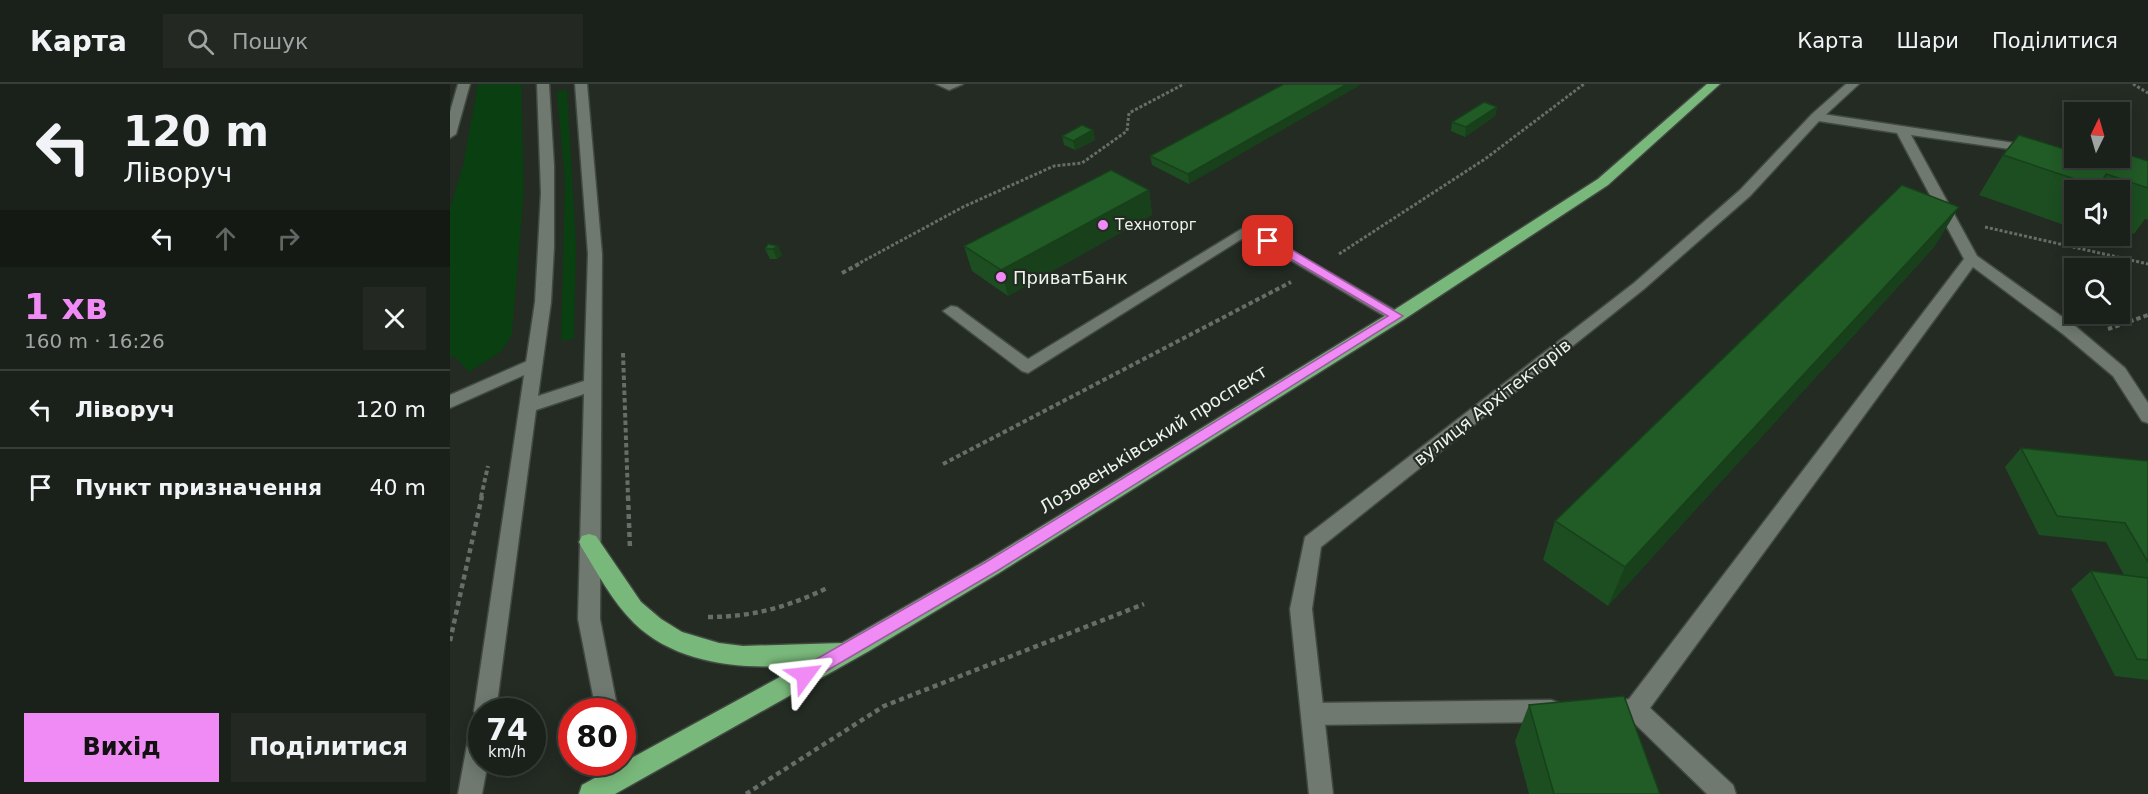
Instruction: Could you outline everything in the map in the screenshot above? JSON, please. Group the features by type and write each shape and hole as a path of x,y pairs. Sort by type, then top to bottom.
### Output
{"highway":[{"name":"Лозовеньківський проспект","path":"636,761 846,651 992,567 1397,316 1603,182 1713,84"},
{"path":"589,542 631,603 652,625 670,636 694,646 746,658 779,659 846,651"},
{"name":"Лозовеньківський проспект","path":"591,794 611,776"}],"street":[{"path":"450,134 464,84"},
{"path":"487,698 543,302 548,246 548,138 543,84"},
{"path":"581,84 594,254 589,619 604,698"},
{"path":"942,84 949,87 957,84"},
{"name":"вулиця Архітекторів","path":"1322,794 1301,609 1312,543 1639,286 1745,193 1816,117 1853,84"},
{"path":"1816,117 2064,155"},
{"path":"1903,132 1971,259 2068,330 2119,372 2148,417"},
{"path":"951,311 1028,367 1248,229 1397,316"},
{"path":"1635,710 1971,259"},
{"path":"450,402 534,364"},
{"path":"528,405 592,385"},
{"path":"1313,714 1575,710"},
{"path":"1599,710 1635,710 1724,794"},
{"path":"470,794 473,776"}],"path":[{"path":"842,273 973,202 1054,166 1082,163 1127,131 1129,113 1184,84"},
{"path":"943,464 1317,269 1485,159 1584,84"},
{"path":"2133,84 2148,93"},
{"path":"1941,203 1992,231 2148,264"},
{"path":"623,350 630,550"},
{"path":"450,641 489,463"},
{"path":"700,617 769,613 797,604 829,587"},
{"path":"746,794 884,706 1144,604"}],"green space":[{"path":"478,84 521,84 524,189 512,334 501,352 469,372 454,356 450,358 450,208 463,166"},
{"path":"567,90 576,245 574,339 561,341 565,182 557,92"}],"building":[{"path":"1284,84 1347,84 1188,174 1150,156"},
{"path":"1484,102 1497,107 1466,127 1452,122"},
{"path":"1082,125 1093,130 1073,141 1062,136"},
{"path":"2019,135 2064,149 2064,168 2130,168 2130,155 2148,161 2148,188 2130,182 2130,180 2106,174 2103,180 2078,180 2003,155"},
{"path":"1111,170 1149,190 1001,270 964,246"},
{"path":"1902,185 1959,207 1625,567 1555,521"},
{"path":"768,244 778,246 765,249"},
{"path":"2021,448 2148,461 2148,562 2125,523 2057,516"},
{"path":"2091,571 2148,578 2148,660 2137,659"},
{"path":"1624,696 1660,794 1554,794 1529,705"}],"place":[{"name":"Техноторг","path":"1103,225"},
{"name":"ПриватБанк","path":"1001,277"}],"route":[{"path":"805,675 992,567 1397,316 1268,241"}]}
